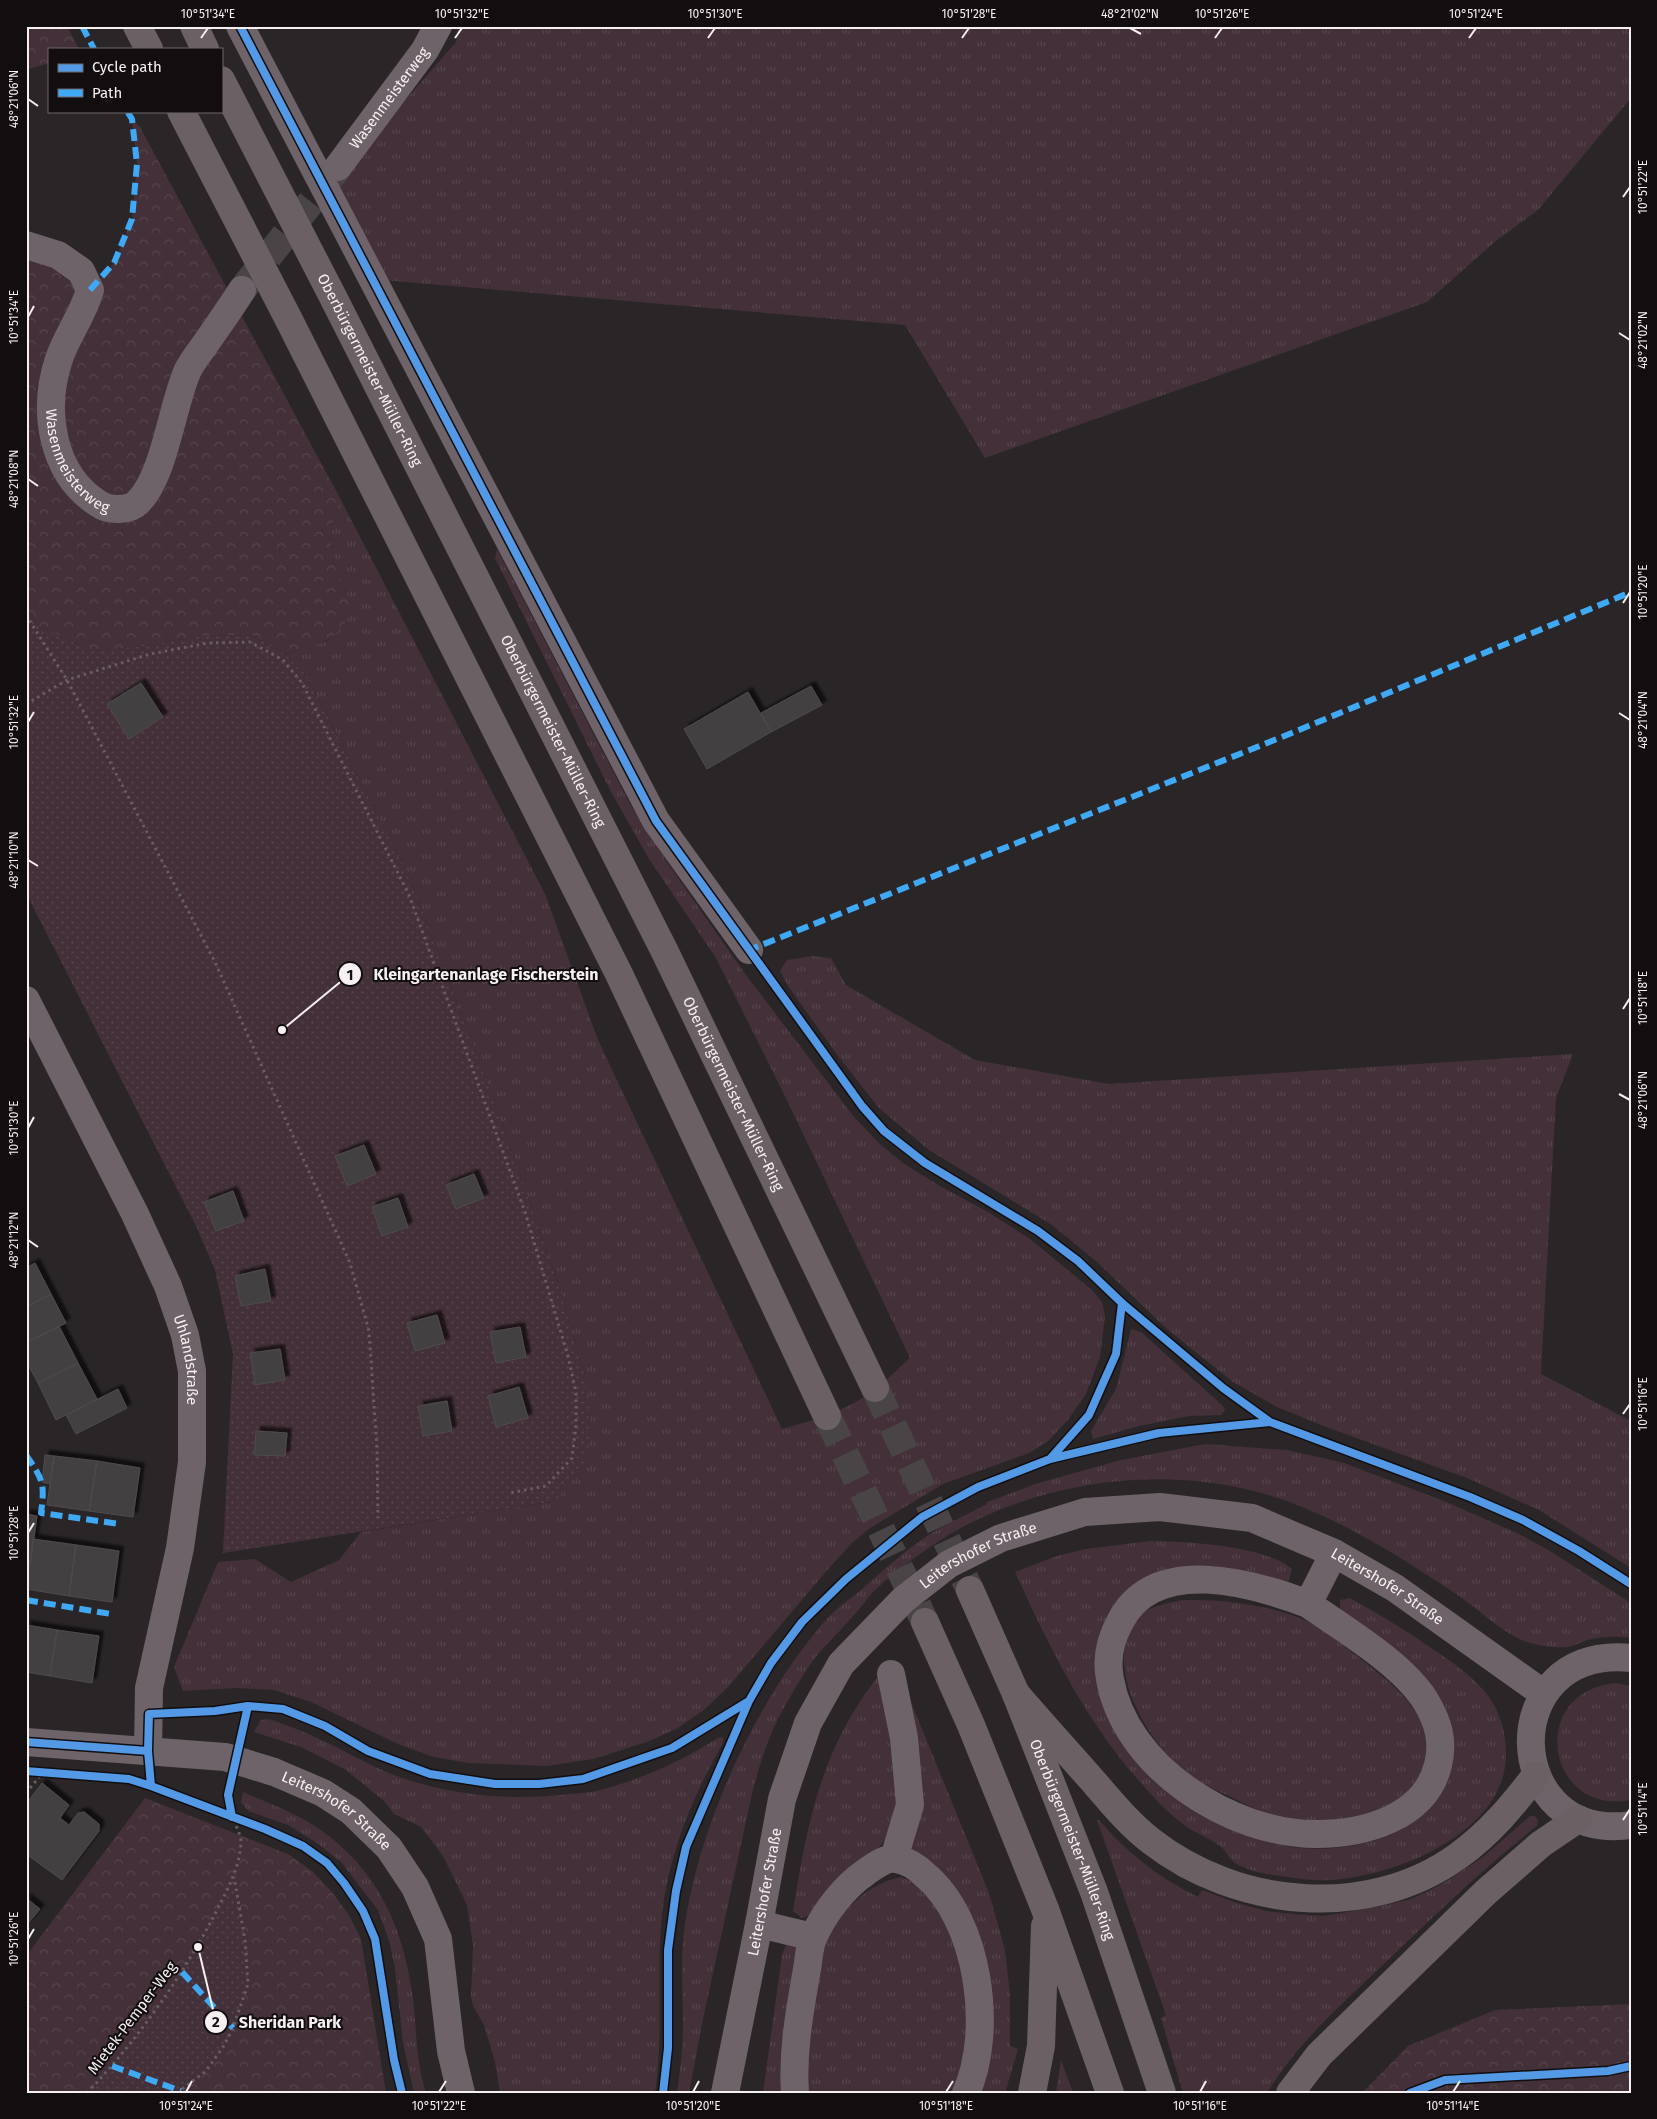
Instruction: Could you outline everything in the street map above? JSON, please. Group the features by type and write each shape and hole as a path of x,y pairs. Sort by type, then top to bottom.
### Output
{"highway":[{"path":"137,26 148,48"},
{"path":"194,26 205,48"},
{"name":"Oberbürgermeister-Müller-Ring","path":"222,82 334,297 665,952 876,1388"},
{"path":"182,112 288,318 620,974 827,1416"},
{"name":"Oberbürgermeister-Müller-Ring","path":"970,1590 1016,1694 1094,1892 1162,2093"},
{"path":"926,1622 971,1724 1045,1910 1110,2093"},
{"path":"1016,1694 1118,1810 1150,1841 1184,1863 1219,1880 1256,1892 1290,1898 1326,1899 1360,1895 1398,1888 1430,1873 1458,1857 1486,1834 1512,1807 1536,1775"},
{"path":"1290,2093 1319,2055 1486,1892 1540,1844 1578,1819"},
{"path":"1032,2093 1041,2046 1045,1910"}],"street":[{"path":"240,26 656,821 748,950"},
{"name":"Wasenmeisterweg","path":"338,167 425,50 438,26"},
{"name":"Wasenmeisterweg","path":"26,245 58,254 82,271 90,290 86,305 59,357 51,386 50,414 57,448 69,476 86,496 103,507 119,509 137,504 148,492 165,445 176,404 188,370 242,290"},
{"name":"Uhlandstraße","path":"26,1000 135,1214 168,1286 184,1335 192,1371 192,1462 180,1548 149,1688 148,1751"},
{"name":"Leitershofer Straße","path":"725,2093 760,1924 782,1799 808,1723 841,1664 903,1600 949,1564 1001,1538 1085,1512 1160,1507 1252,1518 1334,1552 1395,1588 1544,1694"},
{"path":"1308,1604 1334,1552"},
{"path":"1206,1579 1241,1583 1275,1592 1308,1604 1363,1642 1402,1674 1424,1698 1439,1726 1442,1750 1436,1773 1423,1795 1400,1814 1374,1826 1344,1832 1315,1834 1285,1831 1253,1823 1222,1811 1193,1795 1166,1773 1140,1744 1125,1722 1115,1699 1110,1679 1108,1657 1112,1638 1121,1619 1134,1602 1150,1590 1171,1583 1206,1579"},
{"path":"1631,1658 1614,1656 1584,1662 1561,1675 1544,1694 1536,1709 1532,1724 1530,1751 1536,1775 1549,1796 1564,1811 1578,1819 1594,1824 1617,1827 1631,1825"},
{"path":"891,1674 904,1738 910,1805 894,1858"},
{"name":"Leitershofer Straße","path":"26,1742 225,1757 246,1762 300,1782 351,1811 389,1848 415,1886 438,1939 451,2051 461,2093"},
{"path":"795,2093 796,2034 813,1937 844,1890 876,1865 894,1858 913,1864 932,1880 946,1897 960,1920 971,1951 977,1983 978,2052 971,2082 966,2093"},
{"path":"760,1924 813,1937"}],"path":[{"path":"26,615 67,680 216,962 350,1263 369,1331 377,1449 378,1518"},
{"path":"26,704 67,680 150,654 208,643 250,642 283,660 302,682 409,895 525,1212 568,1356 576,1394 576,1425 572,1458 546,1486 510,1493"},
{"path":"26,1793 42,1772"},
{"path":"177,2093 206,2071 223,2047 233,2028 248,1984 245,1940 234,1876"}],"green space":[{"path":"26,26 67,26 78,48 48,48 48,63 26,70"},
{"path":"458,26 1631,26 1631,98 1538,210 1497,240 1427,302 985,458 905,325 383,280 333,183 456,42"},
{"path":"132,119 140,127 341,500 332,526 332,547 340,579 354,607 341,628 334,635 319,644 285,654 251,635 200,636 143,646 93,651 40,627 26,609 26,245 90,290 114,263 132,219 137,164"},
{"path":"341,500 545,894 598,1040 782,1429 827,1415 860,1400 890,1377 910,1358 783,1092 716,958 649,859 610,790 495,558 497,549 630,804 669,865 743,971 854,1117 881,1145 903,1163 938,1185 988,1212 1030,1239 1092,1290 1102,1302 1105,1316 1100,1357 1086,1394 1067,1421 1048,1441 1029,1453 943,1484 870,1528 853,1542 830,1567 728,1687 705,1709 678,1728 647,1742 593,1759 547,1766 468,1763 434,1757 400,1745 311,1702 274,1690 238,1688 183,1691 174,1667 218,1562 255,1559 291,1582 339,1560 361,1532 556,1501 585,1375 558,1283 492,1095 408,873 307,676 285,654 327,641 354,607 340,579 332,547 332,526"},
{"path":"26,609 40,627 93,651 143,646 200,636 251,635 285,654 307,676 408,873 492,1095 558,1283 585,1375 591,1417 587,1459 556,1501 223,1553 233,1354 215,1270 196,1226 26,893"},
{"path":"812,956 831,958 846,985 975,1060 1109,1084 1573,1054 1556,1098 1541,1374 1631,1421 1631,1568 1539,1510 1467,1478 1326,1427 1277,1407 1233,1382 1167,1329 1096,1261 1052,1225 929,1150 879,1108 838,1056 788,986 780,971 787,960"},
{"path":"1131,1329 1141,1332 1223,1406 1225,1410 1221,1415 1189,1416 1139,1426 1093,1439 1091,1431 1116,1389"},
{"path":"1205,1444 1287,1450 1344,1463 1444,1501 1519,1534 1550,1551 1631,1603 1631,1638 1598,1638 1564,1647 1530,1643 1502,1629 1459,1596 1401,1559 1342,1525 1300,1506 1258,1492 1215,1483 1170,1479 1126,1480 1082,1486 1038,1496 997,1511 957,1530 910,1561 875,1590 818,1654 801,1678 776,1723 765,1749 752,1794 702,2024 689,2093 677,2093 683,2034 683,1935 693,1884 704,1843 718,1803 755,1724 800,1652 825,1621 912,1547 930,1534 987,1504 987,1502 1035,1484 1121,1460"},
{"path":"1150,1541 1183,1542 1245,1550 1280,1561 1292,1569 1288,1584 1144,1582 1100,1691 1243,1831 1253,1837 1280,1845 1310,1848 1342,1847 1373,1841 1401,1830 1425,1813 1443,1790 1452,1762 1453,1747 1451,1725 1443,1703 1410,1667 1340,1610 1340,1600 1350,1598 1403,1629 1454,1664 1474,1680 1490,1698 1501,1721 1506,1753 1502,1780 1490,1804 1471,1824 1448,1842 1422,1856 1367,1875 1333,1880 1295,1878 1245,1868 1233,1861 1220,1846 1176,1819 1133,1774 1082,1703 1053,1652 1015,1572 1057,1556 1086,1549"},
{"path":"1182,1600 1242,1603 1300,1618 1317,1626 1333,1637 1379,1673 1409,1703 1420,1719 1426,1736 1427,1754 1421,1773 1406,1793 1384,1808 1347,1821 1292,1819 1265,1813 1213,1789 1195,1779 1175,1763 1159,1745 1145,1724 1134,1702 1126,1679 1124,1656 1128,1635 1140,1616 1154,1607"},
{"path":"877,1678 885,1685 899,1799 894,1825 881,1845 835,1886 815,1914 802,1918 793,1911 804,1848 819,1788 842,1732"},
{"path":"1616,1683 1631,1686 1631,1800 1602,1800 1580,1790 1565,1772 1558,1750 1559,1728 1569,1707 1588,1691"},
{"path":"904,1685 989,1893 1005,1950 1010,1994 1010,2046 1018,2049 1005,2093 979,2093 989,2011 910,1853"},
{"path":"269,1719 313,1736 384,1771 415,1782 459,1792 503,1797 585,1793 616,1786 661,1768 723,1737 723,1743 692,1804 684,1825 676,1847 665,1891 660,1936 660,2026 655,2093 500,2093 495,2062 484,2025 473,2006 471,1996 473,1946 467,1905 443,1856 421,1827 394,1814 385,1802 346,1770 301,1747 254,1732 261,1720"},
{"path":"243,1792 291,1813 318,1828 339,1844 356,1861 383,1899 393,1920 407,1966 414,2004 420,2068 426,2093 414,2093 403,2043 395,1968 389,1941 378,1910 341,1862 317,1843 288,1825 248,1811 241,1802"},
{"path":"145,1798 288,1854 312,1871 332,1892 349,1915 361,1939 386,2093 26,2093 26,1956"},
{"path":"1530,1816 1535,1816 1538,1820 1537,1826 1459,1893 1337,2009 1306,2040 1267,2093 1183,2093 1161,2018 1166,2015 1097,1820 1144,1864 1170,1882 1198,1897 1202,1890 1266,1911 1324,1916 1411,1899 1442,1884 1483,1857"},
{"path":"234,1876 245,1940 248,1984 233,2028 223,2047 206,2071 177,2093 87,2093 112,2066 182,1972 203,1937"},
{"path":"901,1877 913,1882 939,1909 957,1951 964,1981 968,2025 967,2044 955,2093 806,2093 808,2041 820,1960 824,1946 839,1919 861,1896 887,1881"},
{"path":"787,1942 796,1943 802,1951 787,2093 763,2093 782,1955"},
{"path":"1631,2004 1631,2093 1362,2093 1408,2046 1495,2010"},
{"path":"1061,2060 1073,2093 1056,2093"}],"building":[{"path":"141,683 163,717 129,739 107,704"},
{"path":"811,686 822,705 771,732 761,713"},
{"path":"748,692 771,732 707,769 684,729"},
{"path":"364,1145 376,1174 347,1186 335,1156"},
{"path":"474,1174 484,1198 456,1209 446,1185"},
{"path":"233,1191 244,1221 216,1231 204,1202"},
{"path":"398,1198 408,1227 382,1236 372,1207"},
{"path":"35,1263 51,1294 26,1307 26,1268"},
{"path":"265,1269 271,1301 241,1306 235,1276"},
{"path":"51,1294 66,1323 26,1343 26,1307"},
{"path":"437,1315 445,1343 415,1351 407,1323"},
{"path":"59,1326 78,1363 38,1383 26,1361 26,1343"},
{"path":"520,1327 526,1357 496,1363 490,1332"},
{"path":"280,1349 285,1380 255,1385 250,1353"},
{"path":"78,1363 97,1399 56,1420 38,1383"},
{"path":"519,1387 528,1418 496,1427 488,1396"},
{"path":"118,1389 127,1408 76,1434 66,1415"},
{"path":"447,1401 452,1431 423,1436 418,1406"},
{"path":"256,1431 287,1433 285,1456 254,1455"},
{"path":"45,1455 54,1456 50,1484 42,1482"},
{"path":"54,1456 97,1461 89,1511 47,1505"},
{"path":"97,1461 140,1468 133,1517 89,1511"},
{"path":"26,1514 37,1516 30,1566 26,1565"},
{"path":"33,1539 76,1545 69,1596 26,1589"},
{"path":"76,1545 119,1551 112,1602 69,1596"},
{"path":"26,1625 57,1630 50,1676 26,1672"},
{"path":"57,1630 99,1636 92,1683 50,1676"},
{"path":"42,1783 69,1805 60,1818 69,1825 78,1813 84,1812 99,1824 99,1831 62,1880 26,1854 26,1804"},
{"path":"26,1898 40,1909 26,1926"}],"tunnel":[{"path":"242,290 337,169"},
{"path":"875,1388 970,1590"},
{"path":"827,1416 925,1622"}],"marked path":[{"path":"82,26 93,48"},
{"path":"90,290 114,263 132,219 137,164 132,119 128,112"},
{"path":"750,952 749,950 1282,737 1631,592"},
{"path":"26,1455 41,1482 43,1495 41,1513 120,1524"},
{"path":"26,1600 111,1614"},
{"path":"182,1972 233,2028"},
{"path":"112,2066 181,2091"}],"cycle path":[{"path":"240,26 656,821 862,1106 884,1131 925,1163 1038,1231 1078,1261 1122,1303 1223,1388 1270,1422"},
{"path":"1050,1459 1089,1415 1116,1354 1122,1303"},
{"path":"663,2093 668,2048 668,1950 676,1891 686,1847 749,1701 771,1663 802,1622 846,1579 922,1517 978,1487 1050,1459 1159,1433 1270,1422 1470,1497 1523,1520 1579,1551 1631,1584"},
{"path":"151,1786 148,1751 149,1714 215,1711 248,1706 283,1709 325,1726 368,1751 430,1774 495,1784 539,1784 583,1779 672,1748 749,1701"},
{"path":"232,1817 228,1795 248,1706"},
{"path":"26,1742 148,1751"},
{"path":"26,1771 129,1779 265,1829 303,1846 327,1863 344,1883 363,1911 375,1939 394,2060 402,2093"},
{"path":"1410,2093 1445,2080 1608,2071 1631,2066"}],"place":[{"name":"Kleingartenanlage Fischerstein","path":"282,1030"},
{"name":"Sheridan Park","path":"198,1947"}]}
